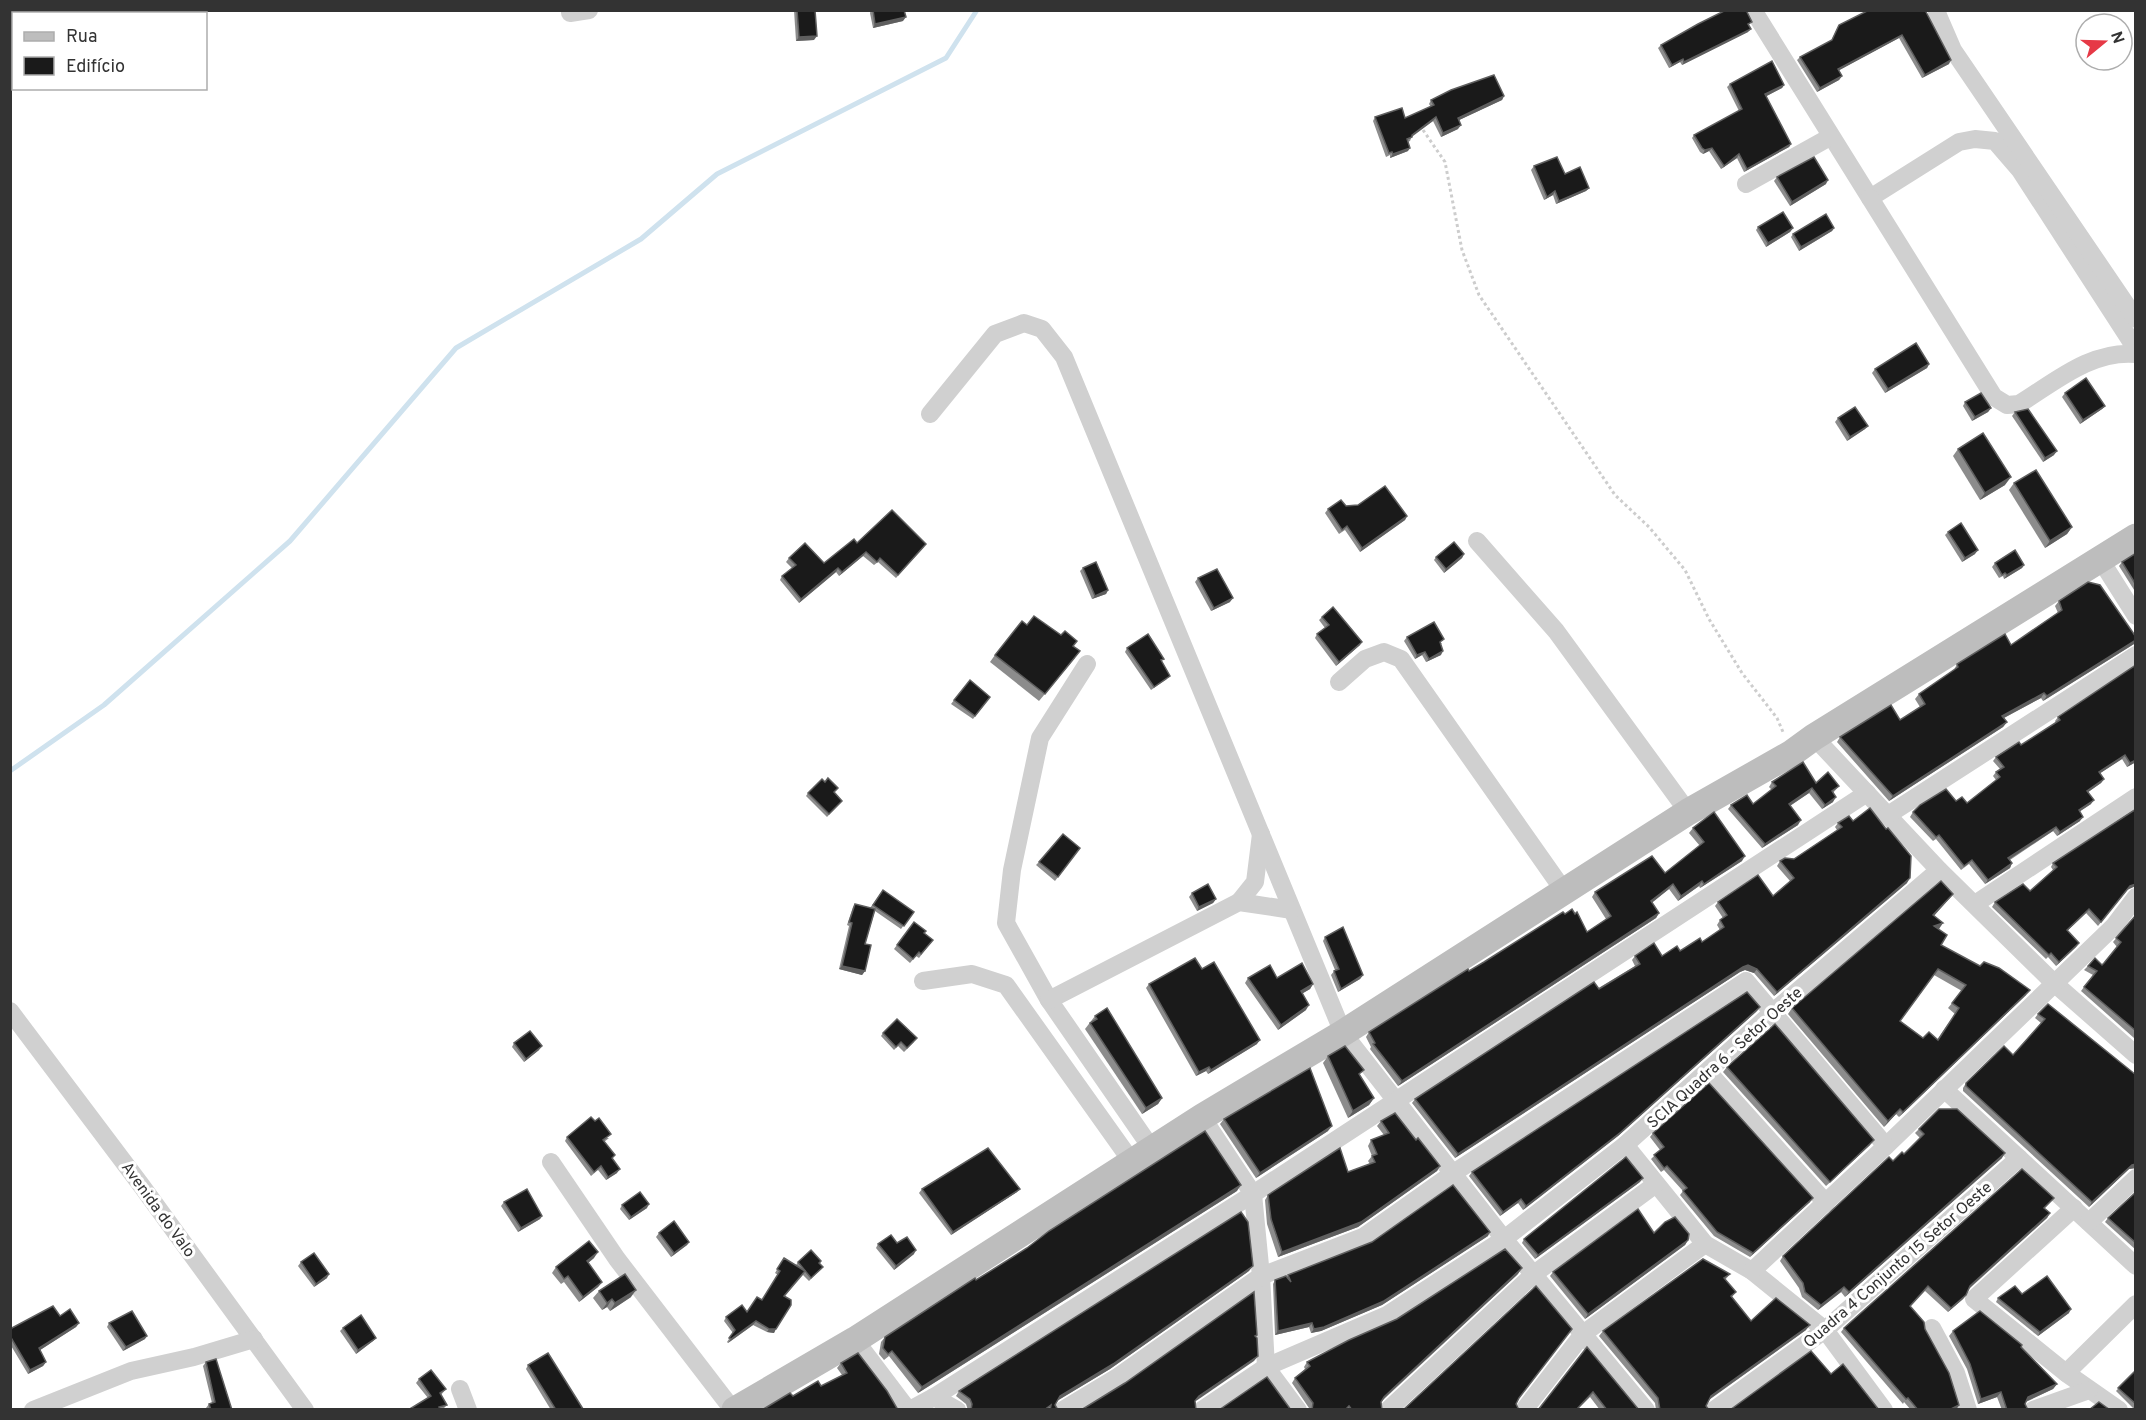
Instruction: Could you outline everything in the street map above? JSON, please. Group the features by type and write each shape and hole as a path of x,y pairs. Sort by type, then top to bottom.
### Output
{"street":[{"path":"570,10 570,13 589,10"},
{"path":"1753,10 1994,397 2007,405 2019,404 2086,362 2109,355 2136,354"},
{"path":"1938,10 1937,13 1953,50 2136,319"},
{"path":"1746,184 1830,137"},
{"path":"1870,198 1959,142 1975,139 1995,141 2020,170 2136,349"},
{"path":"930,414 995,334 1024,323 1042,329 1064,357 1343,1033 1504,1239 1646,1410"},
{"path":"551,1162 616,1259 734,1410 855,1340 1202,1117 1343,1033 1688,812 1792,753 1814,737 2136,537"},
{"path":"1477,541 1556,631 1688,812"},
{"path":"2100,559 2136,616"},
{"path":"1339,682 1365,659 1384,652 1401,659 1564,891"},
{"path":"1888,815 2136,655"},
{"path":"1088,664 1040,738 1012,870 1006,923 1142,1156"},
{"path":"1814,737 1939,870 2054,983 2136,1055"},
{"path":"855,1340 909,1410 934,1397 1253,1194 1867,793"},
{"path":"1974,904 2136,797"},
{"path":"1049,1000 1239,902 1255,882 1261,834"},
{"name":"SCIA Quadra 6 - Setor Oeste","path":"1202,1410 1266,1367 1387,1315 1504,1239 1625,1145 1773,1012 1939,870"},
{"path":"1752,1271 1886,1146 2114,926 2136,897"},
{"path":"1239,902 1292,910"},
{"path":"923,981 972,974 1006,986 1142,1156"},
{"path":"1063,1410 1116,1378 1262,1276 1364,1237 1452,1174 1746,981 1886,1146"},
{"name":"Avenida do Valo","path":"10,1011 305,1410"},
{"path":"1708,1072 1826,1203"},
{"path":"1944,1089 2136,1266"},
{"path":"1202,1117 1253,1194 1262,1276 1266,1367 1298,1410"},
{"path":"1625,1145 1705,1244 1752,1271 1825,1330 1884,1410"},
{"name":"Quadra 4 Conjunto 15 Setor Oeste","path":"1714,1410 1825,1330 2019,1158"},
{"path":"2089,1222 2136,1178"},
{"path":"1388,1410 1534,1274 1656,1184"},
{"path":"2074,1208 1974,1299 2066,1373 2119,1410"},
{"path":"1524,1410 1583,1334 1705,1244"},
{"path":"2066,1373 2136,1304"},
{"path":"1932,1328 1956,1373 1968,1410"},
{"path":"33,1410 131,1371 194,1357 254,1339"},
{"path":"460,1389 468,1410"},
{"path":"2033,1410 2089,1390"},
{"path":"934,1397 957,1410"}],"path":[{"path":"1423,130 1445,162 1462,250 1479,295 1615,495 1649,527 1685,570 1709,619 1742,673 1777,718 1792,753"}],"building":[{"path":"797,10 815,10 817,36 799,37"},
{"path":"873,10 904,10 906,17 875,24"},
{"path":"1726,10 1746,10 1752,22 1748,24 1751,29 1684,62 1683,59 1672,65 1661,45"},
{"path":"1869,10 1925,10 1951,60 1925,75 1902,35 1838,69 1842,76 1820,88 1800,57 1832,40 1839,25"},
{"path":"1772,61 1784,85 1765,94 1791,144 1747,169 1739,154 1724,166 1712,148 1705,150 1702,148 1694,135 1742,109 1730,84"},
{"path":"1494,75 1504,96 1458,118 1461,125 1443,133 1436,117 1407,139 1410,148 1393,154 1389,153 1375,117 1402,108 1405,118 1434,105 1431,100 1451,90"},
{"path":"1557,157 1565,174 1580,167 1589,188 1559,201 1555,191 1547,197 1534,166"},
{"path":"1814,157 1828,180 1792,202 1777,177"},
{"path":"1783,212 1793,228 1768,243 1758,227"},
{"path":"1826,214 1834,228 1801,247 1793,234"},
{"path":"1916,343 1929,364 1888,389 1875,369"},
{"path":"2086,378 2105,406 2083,420 2065,393"},
{"path":"1981,393 1991,408 1975,417 1965,402"},
{"path":"1855,407 1868,426 1850,437 1838,418"},
{"path":"2028,409 2057,451 2045,458 2015,412"},
{"path":"1983,433 2011,477 1985,493 1958,449"},
{"path":"2036,470 2072,527 2050,541 2014,483"},
{"path":"1385,486 1407,516 1362,548 1347,526 1342,530 1328,509 1341,500 1346,506 1358,505"},
{"path":"892,510 926,544 898,575 880,558 877,562 866,552 842,572 838,568 801,599 782,576 796,565 789,558 805,543 824,563 854,539 857,543"},
{"path":"1961,523 1978,550 1965,558 1948,532"},
{"path":"1454,542 1464,554 1446,569 1436,557"},
{"path":"2015,550 2024,565 2007,575 2005,573 2002,575 1995,563"},
{"path":"2136,553 2136,585 2122,562"},
{"path":"1096,562 1108,590 1095,596 1083,568"},
{"path":"1217,569 1233,598 1214,608 1198,578"},
{"path":"2088,582 2100,585 2136,640 2047,696 2044,693 2002,716 2007,722 1893,796 1840,737 1891,705 1900,720 1925,704 1919,694 1958,667 1957,664 2005,634 2011,645 2062,610 2059,601"},
{"path":"1333,607 1362,642 1339,662 1317,634 1329,625 1322,617"},
{"path":"1034,616 1061,635 1065,631 1077,641 1073,646 1080,651 1045,694 995,655 1022,621 1027,625"},
{"path":"1434,622 1444,639 1440,642 1443,651 1429,659 1425,652 1417,655 1407,637"},
{"path":"1148,634 1164,659 1161,660 1170,676 1154,687 1127,648"},
{"path":"2136,665 2136,760 2130,763 2125,755 2099,772 2104,779 2087,791 2094,800 2079,810 2083,817 2060,832 2056,827 2008,858 2012,863 1988,880 1972,860 1964,866 1939,835 1936,837 1913,812 1946,789 1956,801 1962,797 1967,803 2000,777 1996,772 2004,767 1996,757 2019,742 2021,745 2060,720 2058,717"},
{"path":"970,680 990,697 975,716 954,700"},
{"path":"1803,762 1816,783 1828,772 1839,786 1832,791 1836,797 1825,805 1812,788 1789,804 1801,820 1765,844 1731,805 1747,795 1753,804 1776,786 1772,782"},
{"path":"828,778 838,788 834,792 842,801 829,814 808,793 822,779 825,782"},
{"path":"1870,808 1911,856 1910,878 1777,992 1757,969 1748,965 1743,967 1458,1154 1415,1099 1594,982 1599,989 1640,964 1635,956 1654,943 1662,956 1677,946 1680,951 1700,938 1702,942 1724,927 1720,920 1727,915 1718,902 1758,875 1773,896 1794,878 1780,861 1785,858 1794,859 1842,827 1838,823 1849,816 1853,821"},
{"path":"2136,809 2136,884 2130,886 2101,922 2089,909 2067,930 2079,943 2059,962 1995,902 2023,884 2030,891 2057,867 2053,863"},
{"path":"1714,812 1745,856 1704,884 1702,881 1681,896 1673,884 1651,901 1659,913 1402,1081 1373,1044 1375,1043 1369,1032 1563,912 1565,914 1572,909 1575,914 1577,912 1587,932 1611,916 1595,892 1652,856 1665,873 1704,842 1693,828"},
{"path":"1063,834 1080,848 1058,877 1039,862"},
{"path":"1941,881 1953,894 1933,915 1943,923 1934,926 1947,935 1941,945 1980,966 1984,962 1999,968 2030,990 1903,1112 1900,1109 1888,1121 1792,1008","holes":["1938,969 1966,985 1952,1003 1959,1008 1938,1040 1929,1032 1923,1038 1900,1021"]},
{"path":"1208,884 1216,899 1199,907 1192,893"},
{"path":"883,890 914,912 904,926 873,905"},
{"path":"855,904 875,909 865,944 871,945 865,971 842,966 852,923 849,922"},
{"path":"2136,915 2136,1031 2084,987 2097,971 2088,966 2095,958 2102,965 2104,963 2121,942 2116,938"},
{"path":"914,922 933,940 921,954 919,952 913,959 897,945"},
{"path":"1343,927 1363,975 1341,989 1334,971 1339,969 1325,937"},
{"path":"1195,958 1202,969 1214,962 1260,1040 1211,1070 1209,1067 1199,1072 1149,984"},
{"path":"1302,963 1313,984 1301,991 1309,1005 1281,1025 1248,978 1270,965 1277,978"},
{"path":"1747,992 1760,1007 1621,1132 1526,1206 1521,1199 1503,1212 1472,1172"},
{"path":"2048,1004 2136,1075 2136,1164 2132,1165 2092,1202 1966,1086 1966,1083 2004,1046 2013,1055 2045,1019 2038,1014"},
{"path":"1107,1008 1162,1098 1146,1108 1090,1023 1097,1019 1095,1016"},
{"path":"897,1019 917,1038 907,1048 901,1042 896,1047 883,1033"},
{"path":"1775,1024 1874,1140 1830,1182 1727,1067"},
{"path":"530,1031 542,1046 526,1059 514,1043"},
{"path":"1345,1046 1364,1070 1359,1074 1374,1098 1353,1111 1328,1056"},
{"path":"1310,1068 1332,1126 1260,1173 1224,1119"},
{"path":"1709,1083 1813,1198 1753,1253 1717,1232 1683,1191 1687,1188 1667,1166 1664,1168 1654,1155 1664,1147 1653,1133"},
{"path":"1939,1109 1957,1109 2005,1153 1849,1292 1844,1287 1821,1305 1805,1292 1803,1283 1783,1256 1889,1157 1893,1161 1902,1152 1904,1154 1924,1134 1919,1129"},
{"path":"1395,1113 1440,1166 1361,1222 1282,1252 1271,1219 1268,1195 1340,1148 1348,1172 1375,1162 1372,1156 1377,1154 1371,1140 1389,1133 1381,1121"},
{"path":"591,1117 595,1121 599,1118 611,1134 603,1140 615,1155 612,1158 620,1169 608,1177 601,1166 594,1172 567,1137"},
{"path":"1205,1131 1241,1185 922,1387 892,1351 888,1354 883,1348 885,1337 975,1278 976,1280 1027,1248 1049,1231"},
{"path":"988,1148 1020,1189 953,1232 922,1189"},
{"path":"1626,1157 1643,1178 1538,1255 1524,1239"},
{"path":"2022,1169 2054,1198 2044,1208 2050,1213 1970,1286 1966,1295 1951,1308 1928,1286 1910,1306 1924,1322 1925,1329 1949,1373 1959,1405 1949,1410 1918,1410 1844,1328"},
{"path":"1453,1185 1490,1232 1384,1301 1324,1327 1314,1329 1312,1323 1278,1331 1275,1280 1286,1276 1291,1282 1288,1275 1372,1242"},
{"path":"527,1189 542,1216 521,1228 504,1202"},
{"path":"640,1192 649,1204 631,1217 622,1205"},
{"path":"2136,1192 2136,1243 2108,1218"},
{"path":"1638,1209 1654,1233 1665,1222 1675,1217 1689,1234 1688,1240 1588,1314 1553,1272"},
{"path":"1241,1212 1248,1222 1253,1266 1113,1364 1060,1396 1055,1405 1058,1410 1050,1410 1051,1405 1044,1410 971,1410 970,1399 959,1391"},
{"path":"674,1221 689,1242 674,1253 659,1233"},
{"path":"891,1235 897,1243 907,1237 916,1250 896,1266 878,1244"},
{"path":"589,1241 598,1252 587,1261 602,1282 583,1297 568,1276 564,1279 556,1267"},
{"path":"1505,1249 1522,1268 1384,1397 1381,1402 1382,1410 1352,1410 1349,1406 1345,1410 1312,1410 1313,1403 1295,1378 1310,1366 1307,1362 1397,1319"},
{"path":"811,1250 821,1261 819,1263 823,1267 811,1278 798,1262"},
{"path":"314,1253 329,1274 316,1284 301,1262"},
{"path":"784,1258 805,1271 784,1296 791,1300 791,1305 776,1329 769,1329 756,1321 731,1339 729,1338 735,1330 726,1317 742,1305 747,1312 757,1297 762,1300 780,1271 777,1269"},
{"path":"1703,1259 1730,1274 1724,1278 1736,1292 1731,1296 1751,1321 1776,1298 1810,1325 1711,1396 1706,1406 1709,1410 1660,1410 1658,1398 1603,1331"},
{"path":"625,1274 636,1290 615,1303 612,1299 607,1303 599,1291"},
{"path":"2047,1276 2071,1309 2040,1332 1998,1298 2015,1286 2022,1294"},
{"path":"1536,1286 1572,1329 1519,1398 1516,1404 1519,1410 1403,1410"},
{"path":"1254,1292 1258,1356 1199,1396 1195,1401 1196,1410 1081,1410 1125,1383"},
{"path":"53,1306 60,1316 70,1309 79,1323 39,1348 46,1362 30,1370 10,1336 10,1329"},
{"path":"132,1311 147,1336 126,1347 109,1323"},
{"path":"1980,1311 2022,1345 2021,1347 2057,1384 2028,1397 2025,1404 2028,1410 2007,1410 2001,1392 1981,1399 1970,1364 1953,1331"},
{"path":"361,1315 376,1338 358,1350 343,1328"},
{"path":"1587,1347 1639,1410 1607,1410 1593,1392 1576,1410 1538,1410"},
{"path":"1811,1351 1831,1374 1843,1364 1879,1410 1730,1410"},
{"path":"548,1353 582,1410 556,1410 528,1365"},
{"path":"858,1353 887,1391 898,1410 762,1410 790,1393 793,1396 818,1381 821,1386 847,1373 841,1363"},
{"path":"216,1359 232,1410 211,1410 209,1404 215,1402 206,1362"},
{"path":"431,1370 446,1389 440,1393 447,1405 439,1407 440,1410 408,1410 431,1396 419,1379"},
{"path":"2136,1370 2136,1404 2118,1388"},
{"path":"1267,1377 1291,1410 1219,1410"},
{"path":"2099,1402 2110,1410 2089,1410"}],"waterway":[{"path":"10,771 104,705 290,541 456,348 641,239 717,174 946,58 977,10"}]}
